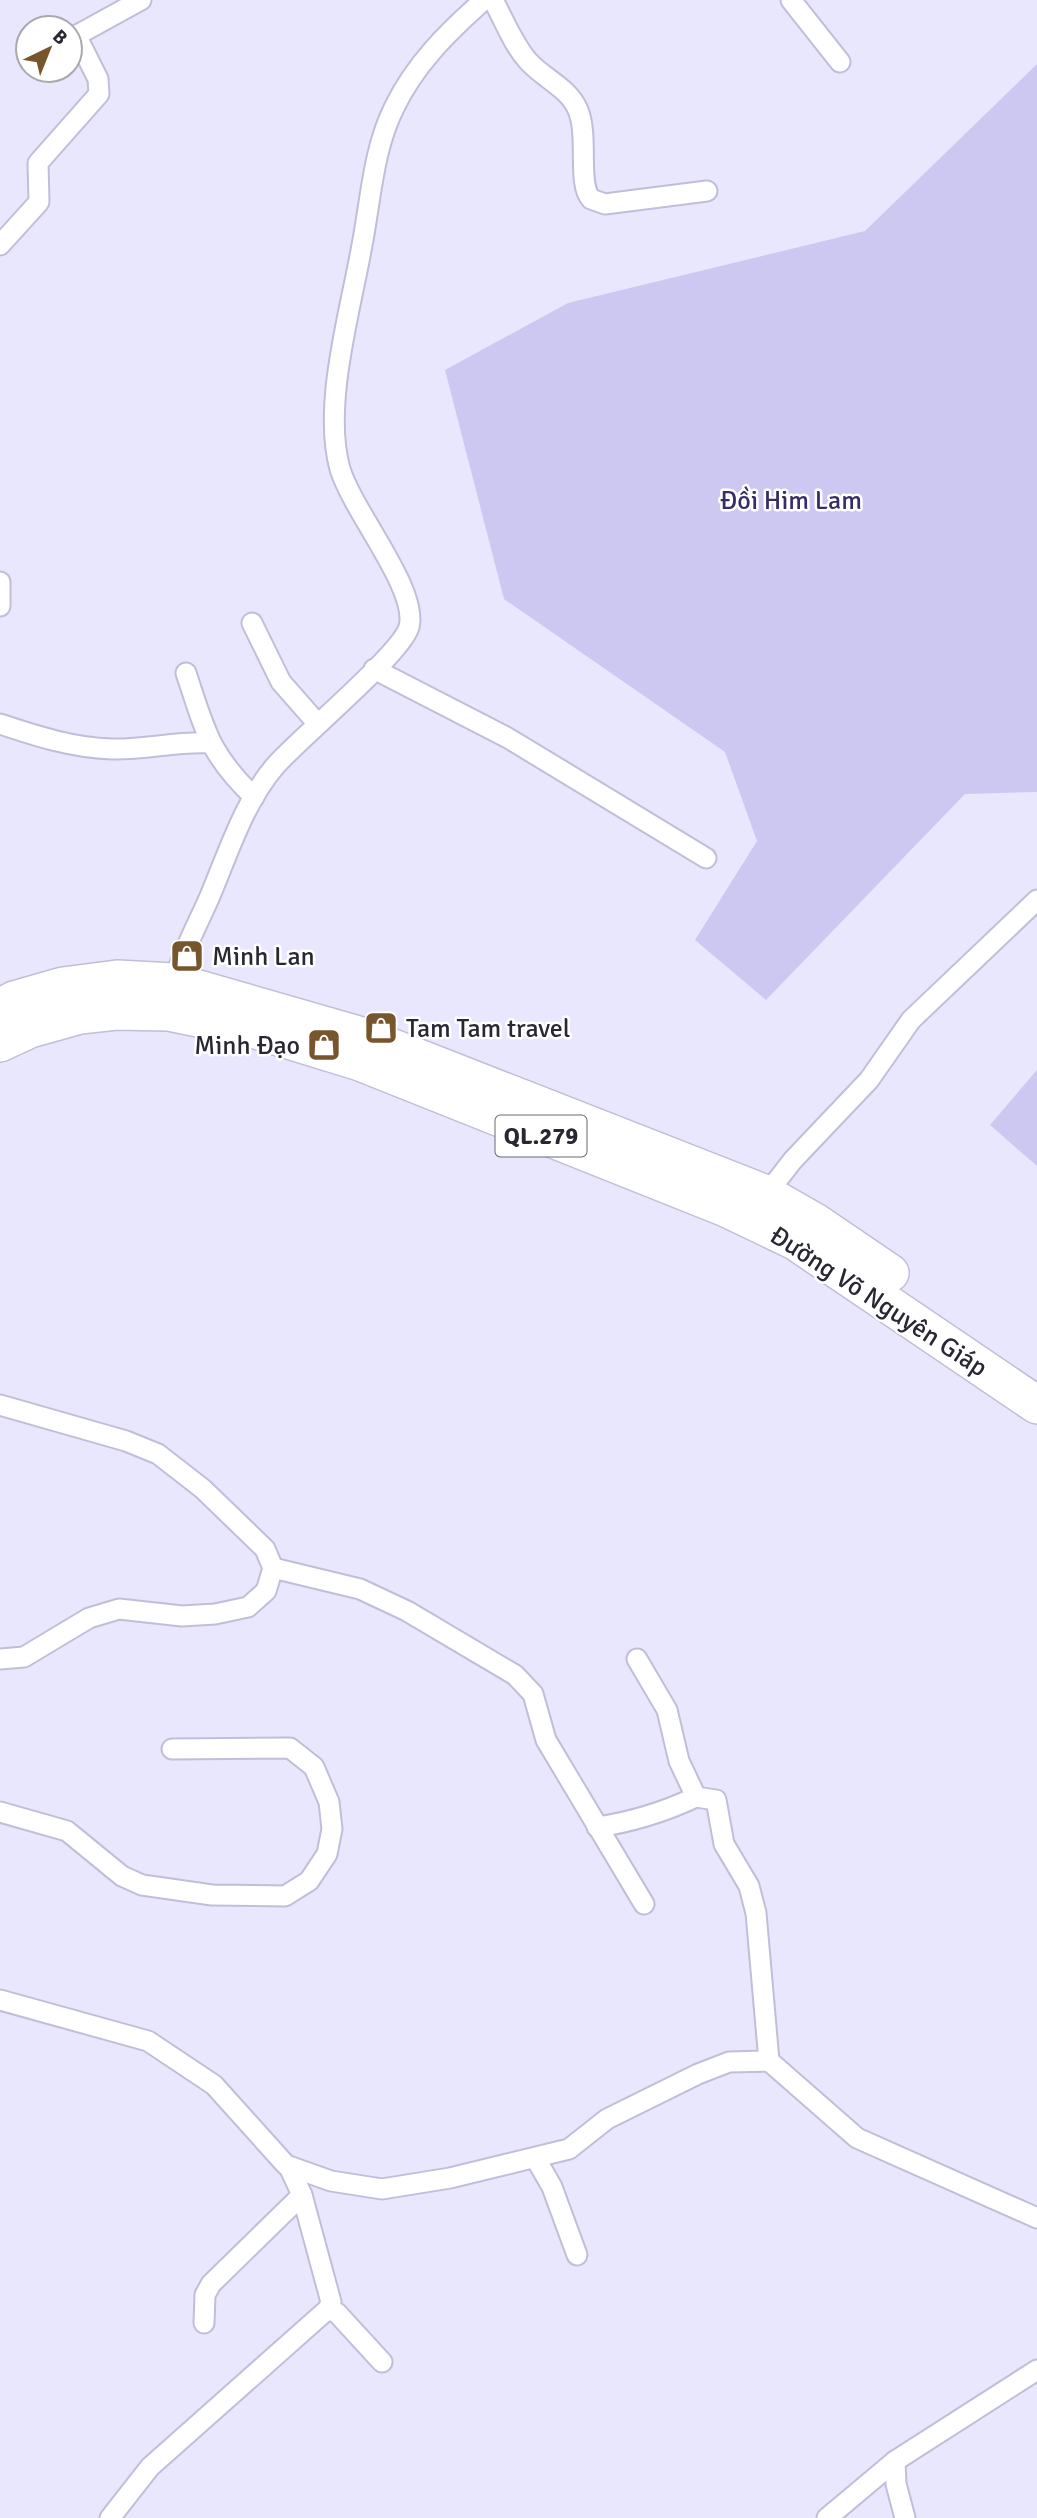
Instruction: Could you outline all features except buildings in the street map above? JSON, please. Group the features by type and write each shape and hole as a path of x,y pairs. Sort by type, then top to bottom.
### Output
{"highway":[{"name":"Đường Võ Nguyên Giáp","path":"0,1008 14,1000 63,986 117,979 256,1030 360,1062 757,1206 815,1222 1037,1376"},
{"name":"Đường Võ Nguyên Giáp","path":"0,1043 30,1029 80,1015 116,1011 171,997"},
{"name":"Đường Võ Nguyên Giáp","path":"757,1206 829,1262 1037,1405"}],"street":[{"path":"84,31 141,0"},
{"path":"171,997 231,843 254,797 275,766 374,669 408,631 410,607 405,590 351,498 339,465 336,425 343,337 377,153 387,122 405,86 422,63 443,37 484,0"},
{"path":"493,0 521,52 541,74 565,91 579,113 586,157 583,187 591,199 605,204 707,191"},
{"path":"791,0 840,62"},
{"path":"0,245 39,202 38,163 99,94 98,79 84,55"},
{"path":"0,582 0,606"},
{"path":"252,623 281,682 317,723"},
{"path":"374,669 508,738 706,858"},
{"path":"186,673 210,743 223,766 254,797"},
{"path":"0,724 51,741 113,749 187,742 210,743"},
{"path":"757,1206 793,1160 869,1080 911,1020 1037,900"},
{"path":"0,1405 126,1441 158,1454 203,1489 265,1549 273,1568 267,1591 248,1606 215,1614 182,1616 119,1609 89,1618 24,1657 0,1659"},
{"path":"273,1568 360,1589 418,1617 515,1675 533,1694 546,1740 645,1904"},
{"path":"637,1659 667,1710 679,1761 695,1797"},
{"path":"0,1812 67,1831 122,1876 142,1885 212,1895 285,1896 309,1881 327,1854 332,1829 329,1802 314,1767 290,1748 215,1746 172,1749"},
{"path":"597,1827 625,1823 672,1808 695,1797 716,1800 724,1844 749,1886 755,1913 761,2000 769,2061 857,2138 1037,2218"},
{"path":"0,2000 148,2041 214,2085 261,2141 289,2166 331,2181 382,2189 450,2178 569,2149 607,2119 698,2074 729,2062 769,2061"},
{"path":"536,2159 552,2187 577,2255"},
{"path":"110,2518 150,2467 328,2309 331,2302 302,2195 289,2166"},
{"path":"204,2323 205,2295 211,2284 302,2195"},
{"path":"328,2309 337,2313 382,2362"},
{"path":"827,2518 895,2462 1037,2370"},
{"path":"895,2462 896,2484 905,2518"}],"green space":[{"name":"Đồi Him Lam","path":"1037,64 1037,792 965,794 766,1000 695,940 757,841 725,752 504,599 445,370 568,303 865,231"},
{"path":"1037,1070 1037,1166 990,1125"}],"place":[{"name":"Minh Lan","path":"187,956"},
{"name":"Tam Tam travel","path":"381,1028"},
{"name":"Minh Đạo","path":"324,1045"}]}
